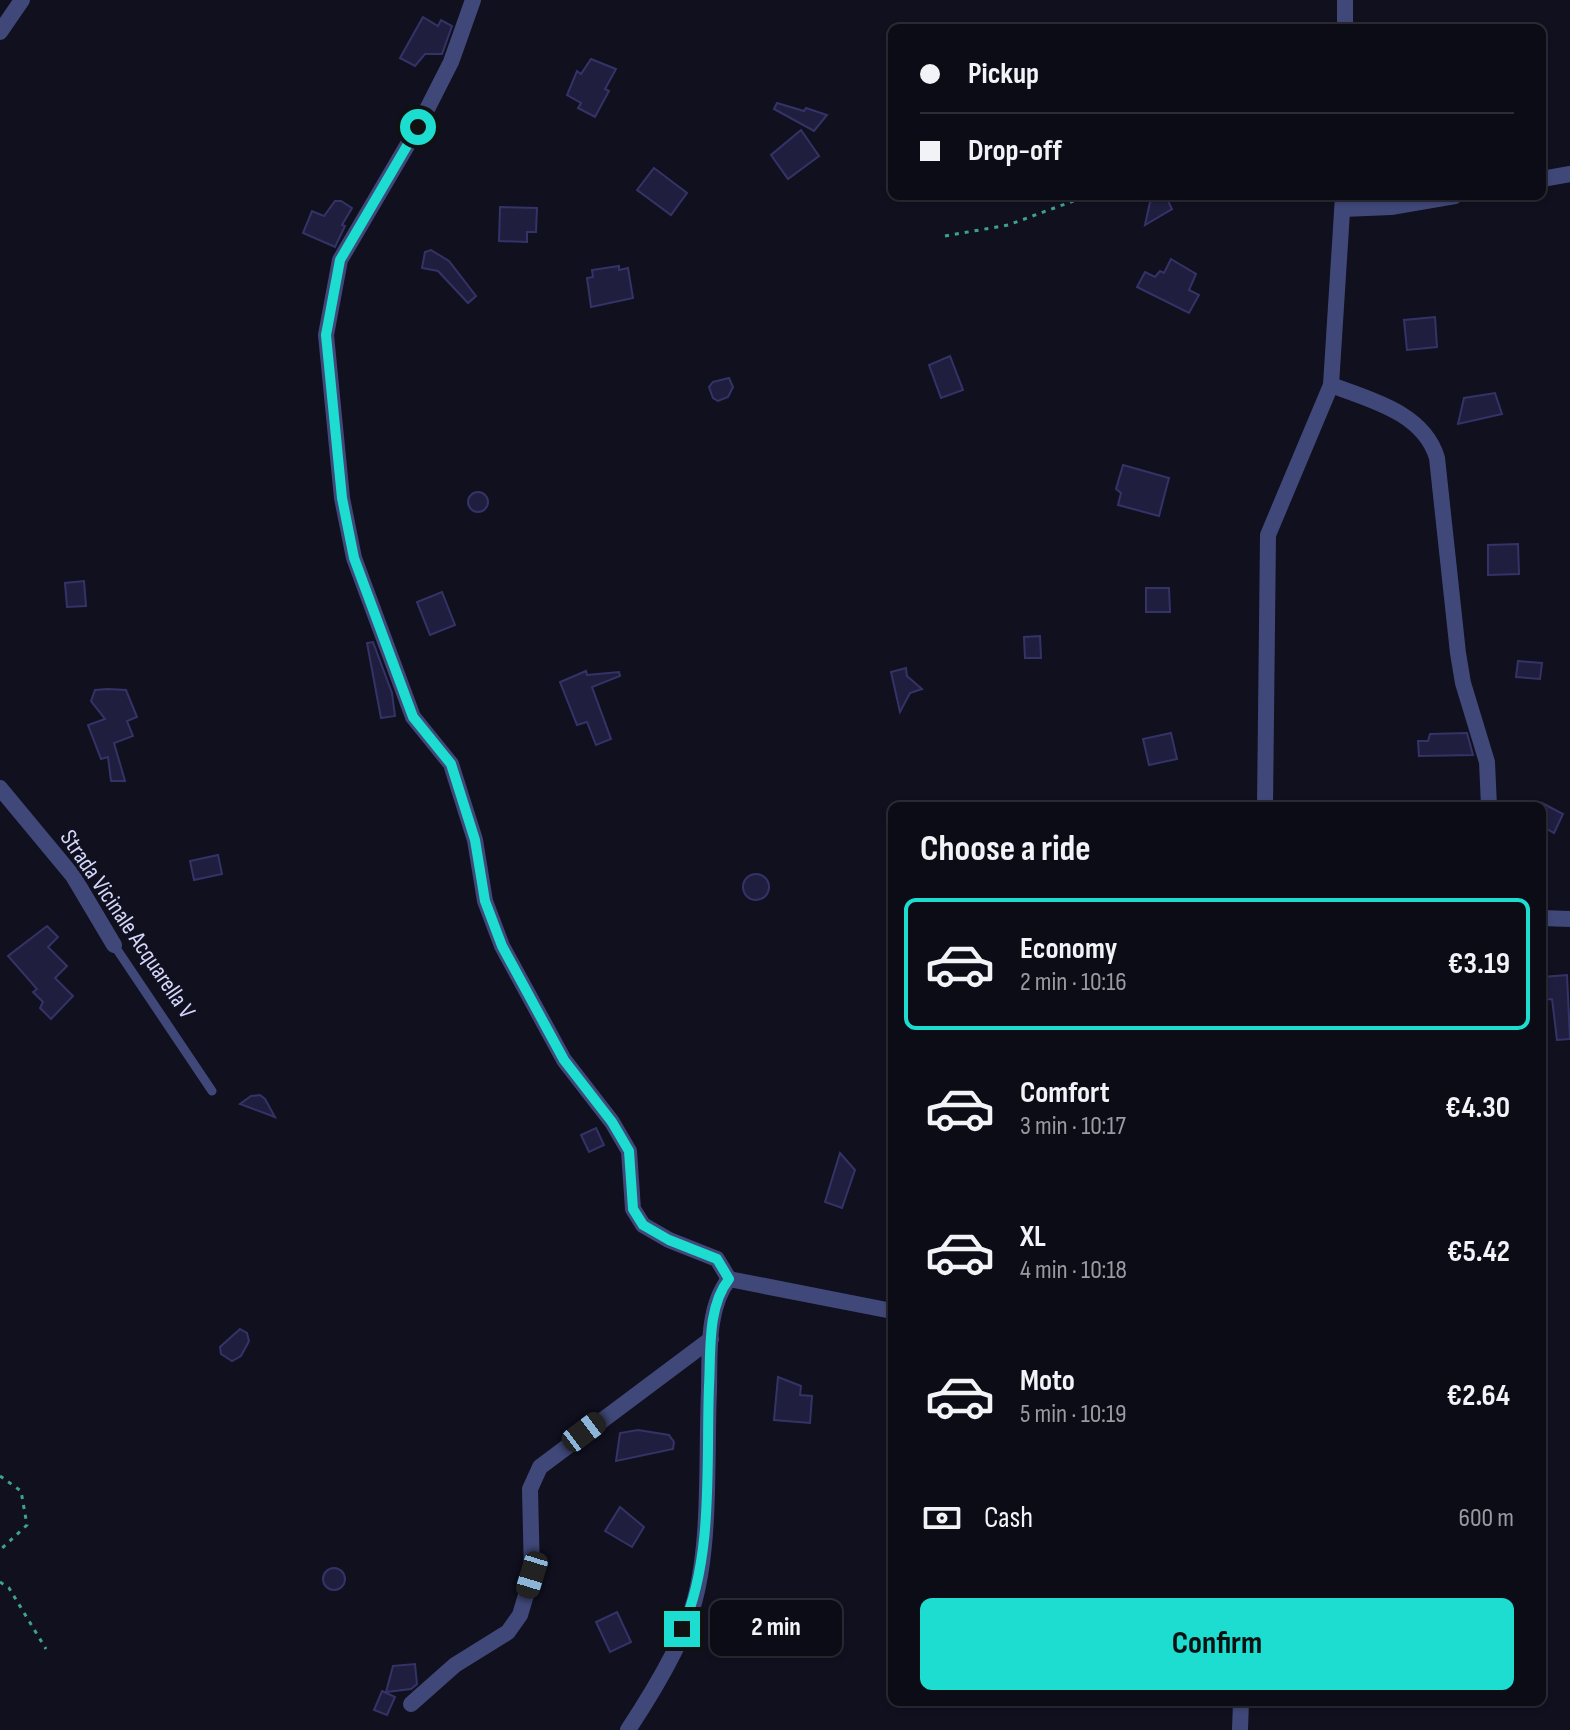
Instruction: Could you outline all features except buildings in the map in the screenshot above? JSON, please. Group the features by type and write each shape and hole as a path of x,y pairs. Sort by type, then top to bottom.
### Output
{"street":[{"path":"0,32 22,0"},
{"path":"473,0 451,62 418,127 340,260 326,335 342,498 354,558 413,717 451,764 475,840 485,901 502,946 564,1060 612,1122 629,1151 633,1209 643,1225 669,1240 717,1259 729,1279 888,1310"},
{"path":"1345,0 1345,24"},
{"path":"1546,178 1570,174"},
{"path":"1265,802 1268,535 1331,385 1343,202 1391,207 1432,200"},
{"path":"1331,385 1395,411 1417,424 1432,440 1437,458 1458,653 1463,683 1487,762 1489,802"},
{"name":"Strada Vicinale Acquarella V","path":"0,788 73,876 114,945"},
{"path":"1546,918 1570,919"},
{"path":"628,1730 657,1685 695,1601 703,1550 711,1339 719,1292 729,1279"},
{"path":"411,1704 455,1665 508,1632 520,1615 532,1575 530,1489 540,1467 711,1339"},
{"path":"1240,1730 1241,1706"}],"lane":[{"name":"Strada Vicinale Acquarella V","path":"114,945 212,1091"}],"path":[{"path":"945,236 1008,225 1076,200"},
{"path":"0,1476 21,1491 27,1525 0,1550"},
{"path":"0,1582 9,1588 46,1649"}],"route":[{"path":"418,127 340,260 326,335 342,498 354,558 413,717 451,764 475,840 485,901 502,946 564,1060 612,1122 629,1151 633,1209 643,1225 669,1240 717,1259 729,1279 719,1292 711,1339 703,1550 695,1601 682,1629"}]}
